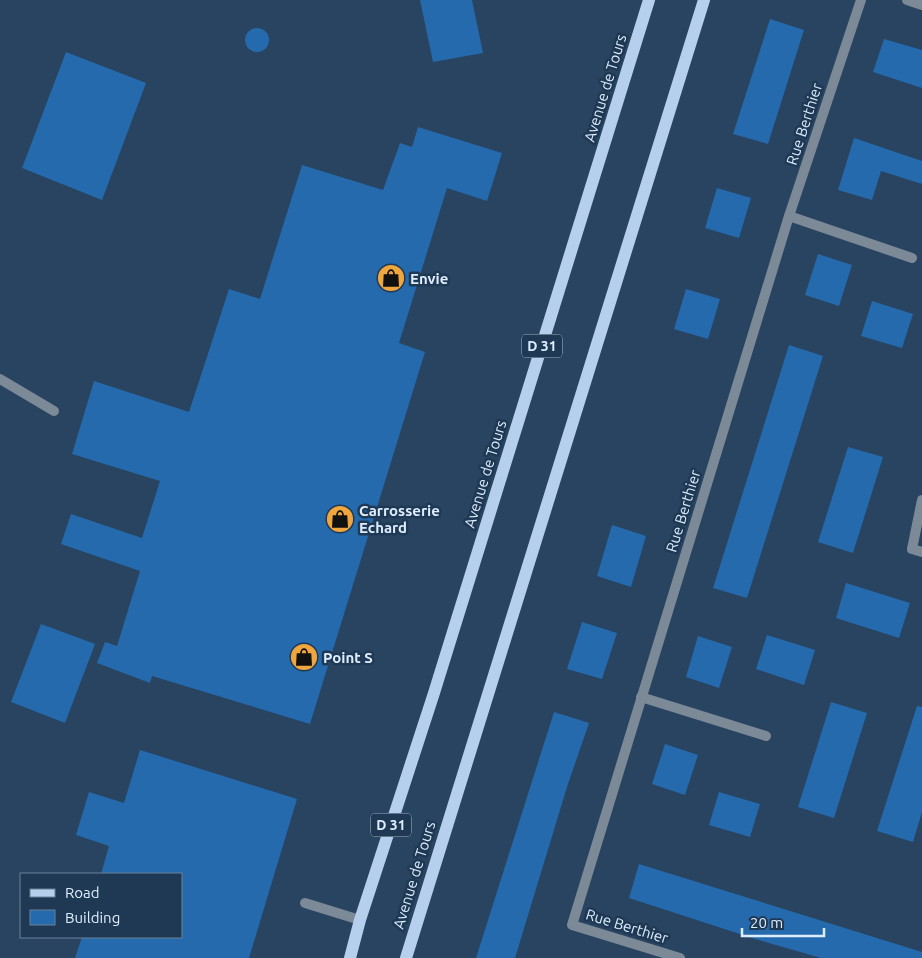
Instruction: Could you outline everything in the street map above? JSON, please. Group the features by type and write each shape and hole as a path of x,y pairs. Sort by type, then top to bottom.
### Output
{"main road":[{"name":"Avenue de Tours","path":"350,958 360,920 434,693 649,0"},
{"name":"Avenue de Tours","path":"406,958 704,0"}],"street":[{"name":"Rue Berthier","path":"680,958 572,925 789,216 861,0"},
{"path":"907,0 922,5"},
{"path":"789,216 912,258"},
{"path":"0,379 54,411"},
{"path":"922,500 912,549 922,552"},
{"path":"641,697 766,736"},
{"path":"305,903 360,920"}],"building":[{"path":"420,0 472,0 483,53 433,62"},
{"path":"770,19 804,30 768,144 733,134"},
{"path":"257,28 262,29 268,35 268,45 262,51 257,52 252,51 246,45 245,40 246,35 252,29"},
{"path":"884,39 922,50 922,88 873,72"},
{"path":"66,52 146,83 102,200 22,168"},
{"path":"418,127 502,153 487,201 447,188 399,343 425,352 310,724 152,676 150,683 97,663 105,642 117,646 140,571 61,544 71,514 142,538 160,481 72,454 94,381 189,412 229,289 260,299 302,165 383,190 400,143 412,147"},
{"path":"854,138 922,161 922,184 881,171 872,200 838,190"},
{"path":"717,188 751,198 739,238 705,228"},
{"path":"818,254 852,265 839,306 805,295"},
{"path":"686,289 720,299 708,339 674,329"},
{"path":"872,301 913,314 902,348 861,336"},
{"path":"789,345 823,356 747,598 713,588"},
{"path":"848,447 883,457 853,553 818,542"},
{"path":"612,525 646,536 631,587 597,576"},
{"path":"846,583 910,603 899,638 836,618"},
{"path":"582,622 617,633 602,679 567,669"},
{"path":"41,624 95,644 65,723 11,702"},
{"path":"767,635 815,650 804,685 756,669"},
{"path":"698,636 732,647 719,688 686,677"},
{"path":"831,702 867,713 834,818 798,807"},
{"path":"917,706 922,707 922,812 913,842 877,831"},
{"path":"554,712 589,723 567,787 515,958 476,958"},
{"path":"665,744 698,755 685,795 652,784"},
{"path":"140,750 297,799 249,958 75,958 82,938 182,938 182,873 101,873 109,846 76,835 89,792 124,803"},
{"path":"719,792 760,804 750,837 709,825"},
{"path":"639,864 922,952 922,958 821,958 629,898"}],"place":[{"name":"Envie","path":"391,278"},
{"name":"Carrosserie Echard","path":"340,519"},
{"name":"Point S","path":"304,657"}]}
